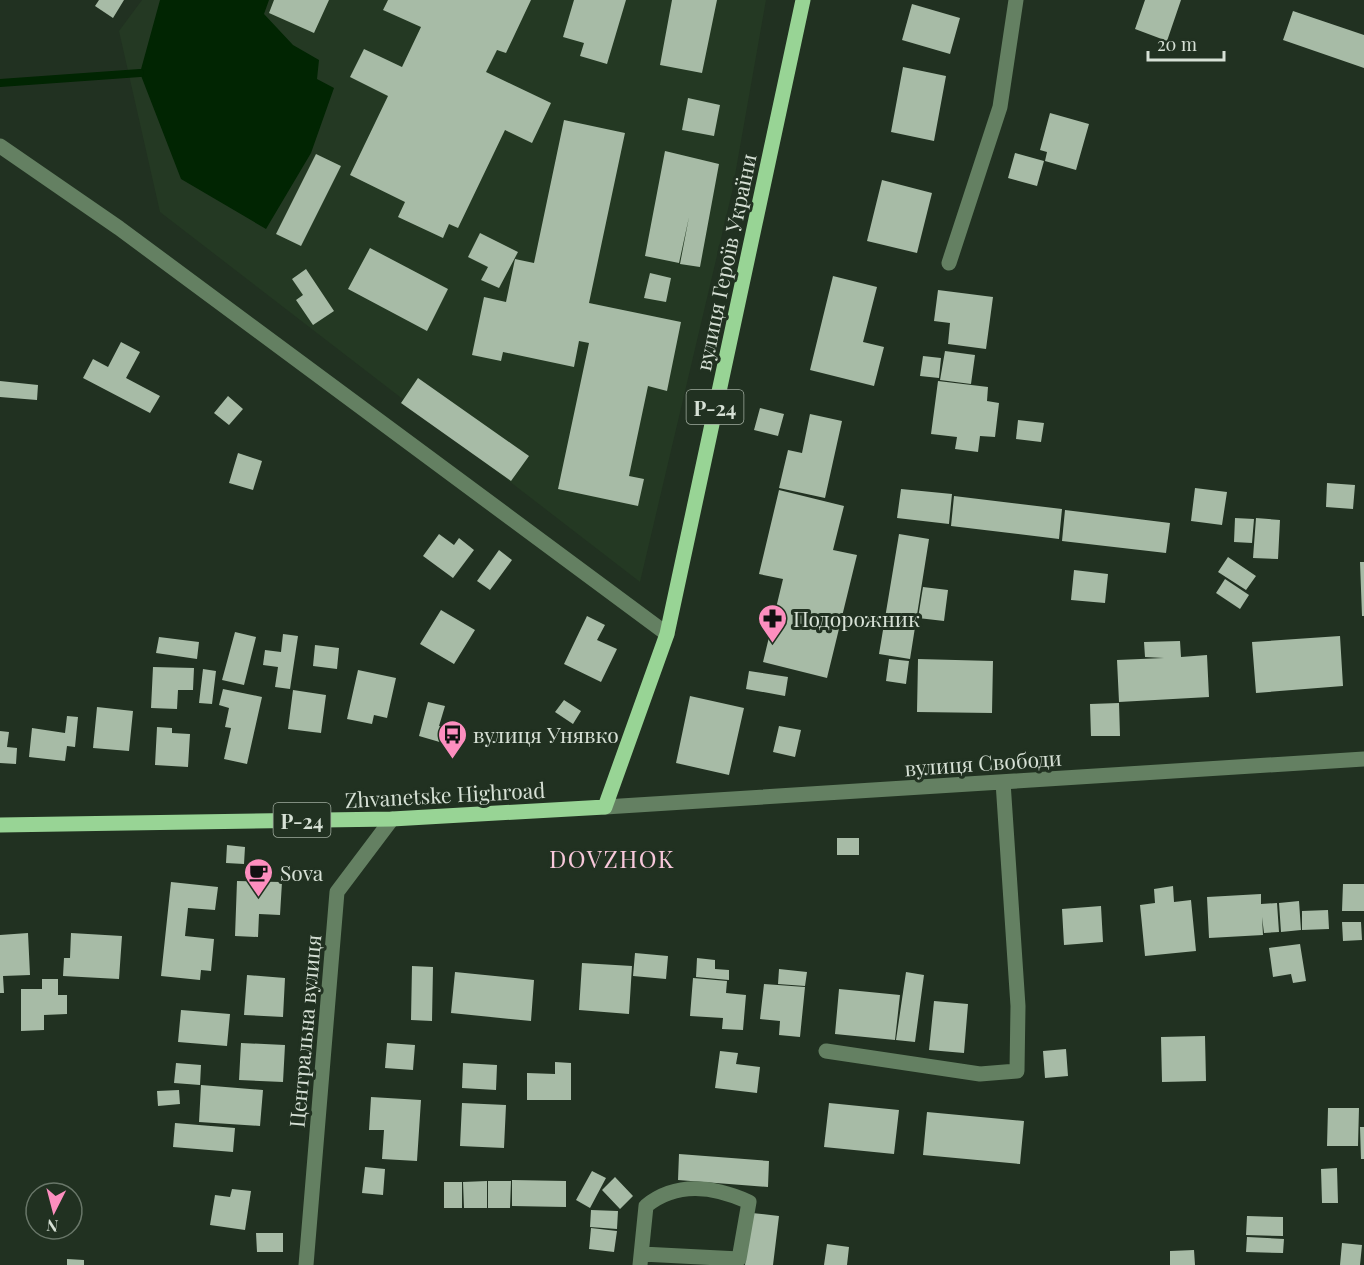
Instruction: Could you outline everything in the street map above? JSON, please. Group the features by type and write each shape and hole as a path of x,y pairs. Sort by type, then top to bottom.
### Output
{"main road":[{"name":"вулиця Героїв України","path":"604,807 667,634 803,0"},
{"name":"Zhvanetske Highroad","path":"0,825 392,819 604,807"}],"street":[{"path":"949,263 1000,107 1016,0"},
{"path":"0,146 118,228 667,634"},
{"name":"вулиця Свободи","path":"604,807 1364,759"},
{"path":"826,1051 980,1074 1017,1071 1018,1006 1003,782"},
{"name":"Центральна вулиця","path":"306,1265 337,892 392,819"},
{"path":"681,1188 716,1192 749,1202 739,1259 641,1259 646,1206 669,1191 681,1188"}],"shaded area":[{"path":"142,0 766,0 732,192 640,582 160,212 119,31"},
{"path":"160,0 269,0 264,14 293,45 319,60 317,79 334,88 311,153 266,229 181,179 140,73"}],"building":[{"path":"99,0 124,0 113,18 95,6"},
{"path":"274,0 329,0 314,33 269,13"},
{"path":"388,0 531,0 506,53 497,50 486,72 551,103 532,143 505,130 458,228 449,224 443,238 398,217 405,202 350,175 388,96 350,77 364,49 402,67 421,27 383,10"},
{"path":"574,0 626,0 607,64 580,56 584,43 563,37"},
{"path":"672,0 717,0 702,73 660,65"},
{"path":"1145,0 1181,0 1167,41 1135,29"},
{"path":"912,4 960,18 950,54 902,40"},
{"path":"1293,11 1364,35 1364,68 1283,40"},
{"path":"903,67 946,76 934,141 891,132"},
{"path":"688,98 720,105 714,136 682,130"},
{"path":"1050,113 1089,124 1076,170 1045,161 1047,152 1040,150"},
{"path":"564,120 625,133 589,303 681,322 667,391 648,386 629,476 644,479 638,506 558,489 589,343 579,341 574,367 503,352 501,361 472,355 484,297 506,302 515,259 534,263"},
{"path":"665,151 719,164 700,267 680,264 689,217 679,263 645,256"},
{"path":"1015,153 1044,161 1037,186 1008,178"},
{"path":"316,154 341,166 301,246 276,234"},
{"path":"882,180 932,193 917,253 867,241"},
{"path":"480,233 518,252 499,288 481,280 488,267 468,257"},
{"path":"370,248 448,289 427,331 348,289"},
{"path":"306,269 334,311 313,325 296,300 303,295 292,279"},
{"path":"650,273 671,278 666,302 644,298"},
{"path":"833,276 877,287 863,342 884,347 874,386 810,370"},
{"path":"938,290 993,297 986,349 948,344 950,323 934,321"},
{"path":"121,342 140,352 126,378 160,396 150,413 83,378 93,359 108,367"},
{"path":"945,351 975,355 971,384 940,380"},
{"path":"923,356 941,358 939,378 920,376"},
{"path":"418,378 529,456 511,481 401,403"},
{"path":"0,381 38,385 37,400 0,397"},
{"path":"938,381 988,387 987,401 999,403 995,437 980,436 978,452 955,449 957,437 931,434"},
{"path":"228,396 243,409 229,425 214,413"},
{"path":"760,408 784,414 778,436 754,430"},
{"path":"810,414 842,421 825,498 779,488 788,450 802,453"},
{"path":"1018,420 1044,423 1041,442 1016,439"},
{"path":"238,453 262,461 253,490 229,483"},
{"path":"1327,483 1355,485 1353,509 1326,507"},
{"path":"1195,488 1227,492 1222,525 1191,521"},
{"path":"901,489 952,494 949,524 897,518"},
{"path":"779,490 844,506 833,550 857,555 827,678 763,662 783,579 759,574"},
{"path":"954,496 1062,509 1059,539 951,526"},
{"path":"1065,510 1170,523 1166,553 1062,541"},
{"path":"1235,518 1254,519 1252,543 1234,542"},
{"path":"1256,518 1280,520 1278,559 1253,558"},
{"path":"439,534 454,545 459,538 474,550 453,578 423,556"},
{"path":"899,534 929,539 910,659 879,654"},
{"path":"499,550 512,560 490,590 477,581"},
{"path":"1228,557 1256,576 1246,590 1218,572"},
{"path":"1360,562 1364,562 1364,616 1362,616"},
{"path":"1074,570 1108,574 1105,603 1071,600"},
{"path":"1225,579 1249,595 1240,609 1216,593"},
{"path":"923,587 948,590 944,621 918,618"},
{"path":"441,610 475,630 454,664 420,644"},
{"path":"587,616 605,625 597,640 617,649 601,682 564,664"},
{"path":"235,632 256,637 244,685 222,680"},
{"path":"283,634 298,636 290,689 275,687 278,667 263,665 265,650 281,652"},
{"path":"1340,636 1343,686 1256,693 1252,642"},
{"path":"159,637 199,642 197,659 156,653"},
{"path":"1180,641 1181,657 1207,655 1209,697 1119,702 1117,660 1164,658 1145,657 1144,642"},
{"path":"315,645 339,648 337,669 313,666"},
{"path":"889,659 909,661 906,684 886,681"},
{"path":"918,659 993,661 992,713 917,712"},
{"path":"153,667 194,668 193,690 178,690 177,709 151,708"},
{"path":"203,669 216,671 212,704 199,703"},
{"path":"358,670 396,678 387,718 374,715 372,724 347,719"},
{"path":"749,671 788,677 785,696 746,689"},
{"path":"223,689 262,697 247,764 224,759 231,728 225,727 229,708 219,705"},
{"path":"293,690 326,695 321,733 288,729"},
{"path":"690,696 744,708 729,775 676,763"},
{"path":"564,700 581,711 573,724 555,712"},
{"path":"428,702 445,706 439,726 447,728 443,743 419,736"},
{"path":"1119,703 1120,736 1091,736 1090,704"},
{"path":"97,707 133,711 129,751 93,748"},
{"path":"67,716 78,717 75,747 67,746 65,761 29,757 32,728 65,733"},
{"path":"779,726 801,730 795,757 773,752"},
{"path":"157,727 172,728 172,733 190,734 188,767 155,765"},
{"path":"0,731 9,732 7,747 17,748 16,764 0,763"},
{"path":"837,838 859,838 859,855 837,855"},
{"path":"227,845 245,847 244,864 226,863"},
{"name":"Sova","path":"237,881 282,882 280,915 259,914 258,937 235,936"},
{"path":"171,882 218,887 215,910 188,908 185,936 214,939 211,971 201,970 200,980 161,976"},
{"path":"1343,884 1364,884 1364,911 1342,911"},
{"path":"1173,886 1174,902 1191,900 1196,951 1145,956 1140,905 1155,903 1154,889"},
{"path":"1261,894 1261,904 1277,903 1279,932 1264,933 1262,917 1263,935 1209,938 1207,897"},
{"path":"1299,901 1301,930 1281,932 1279,903"},
{"path":"1101,906 1103,942 1064,945 1062,909"},
{"path":"1328,910 1329,929 1302,930 1302,911"},
{"path":"1342,922 1361,922 1362,940 1343,941"},
{"path":"28,933 30,975 3,976 4,993 0,993 0,935"},
{"path":"71,933 122,936 119,979 63,976 64,958 70,958"},
{"path":"1300,944 1306,981 1293,983 1291,974 1273,977 1269,948"},
{"path":"635,953 668,956 666,979 633,976"},
{"path":"697,958 715,960 715,969 729,970 729,980 696,977"},
{"path":"582,963 632,966 629,1014 579,1010"},
{"path":"412,966 433,967 432,1021 411,1020"},
{"path":"779,969 807,972 805,986 778,984"},
{"path":"455,972 534,980 531,1021 451,1013"},
{"path":"906,972 924,975 915,1042 896,1040"},
{"path":"247,975 285,978 283,1017 244,1015"},
{"path":"693,978 727,981 726,993 746,995 743,1030 722,1029 723,1018 690,1016"},
{"path":"42,979 58,979 58,995 67,995 67,1014 44,1015 44,1030 21,1031 21,989 42,989"},
{"path":"764,984 805,987 800,1037 779,1035 780,1021 760,1019"},
{"path":"839,989 900,995 895,1040 835,1034"},
{"path":"934,1001 968,1004 964,1053 929,1050"},
{"path":"181,1010 230,1014 227,1046 178,1042"},
{"path":"1205,1036 1206,1081 1162,1082 1161,1037"},
{"path":"241,1043 285,1045 283,1082 239,1080"},
{"path":"387,1043 415,1045 413,1070 385,1068"},
{"path":"1066,1049 1068,1076 1045,1078 1043,1051"},
{"path":"720,1051 738,1053 736,1064 760,1067 757,1093 715,1088"},
{"path":"555,1062 571,1063 571,1100 527,1100 527,1073 555,1074"},
{"path":"176,1063 201,1065 200,1085 174,1083"},
{"path":"463,1063 497,1065 496,1090 462,1088"},
{"path":"201,1085 263,1090 260,1126 199,1122"},
{"path":"179,1090 180,1104 158,1106 157,1091"},
{"path":"371,1097 421,1100 417,1161 382,1159 384,1130 369,1130"},
{"path":"462,1103 506,1105 504,1148 460,1146"},
{"path":"829,1103 899,1110 894,1154 824,1147"},
{"path":"1328,1108 1359,1108 1358,1146 1327,1146"},
{"path":"927,1112 1024,1121 1020,1164 923,1155"},
{"path":"175,1123 235,1128 233,1152 173,1147"},
{"path":"1360,1127 1364,1127 1364,1159 1361,1159"},
{"path":"679,1154 769,1161 768,1187 678,1180"},
{"path":"365,1167 385,1169 383,1195 362,1193"},
{"path":"1337,1168 1338,1203 1322,1203 1321,1169"},
{"path":"592,1171 606,1178 590,1208 576,1200"},
{"path":"615,1177 633,1196 620,1209 602,1190"},
{"path":"512,1180 566,1181 566,1207 512,1206"},
{"path":"487,1181 487,1208 464,1208 463,1182"},
{"path":"488,1181 511,1181 510,1208 488,1208"},
{"path":"444,1182 462,1182 462,1208 444,1208"},
{"path":"232,1189 251,1191 245,1230 210,1225 215,1195 230,1197"},
{"path":"591,1210 618,1211 617,1229 590,1227"},
{"path":"752,1213 779,1216 773,1265 745,1265"},
{"path":"1247,1216 1283,1217 1283,1236 1246,1235"},
{"path":"591,1228 617,1231 614,1252 589,1249"},
{"path":"256,1233 283,1233 283,1252 257,1252"},
{"path":"1247,1237 1284,1239 1283,1253 1246,1252"},
{"path":"1342,1243 1362,1245 1360,1265 1340,1265"},
{"path":"827,1244 849,1247 847,1265 824,1265"},
{"path":"1194,1250 1195,1265 1170,1265 1170,1251"},
{"path":"67,1259 84,1260 84,1265 67,1265"}],"waterway":[{"path":"0,83 140,73"}],"place":[{"name":"Подорожник","path":"772,644"},
{"name":"вулиця Унявко","path":"452,760"},
{"name":"Sova","path":"259,898"}],"district":[{"name":"DOVZHOK","path":"612,858"}]}
